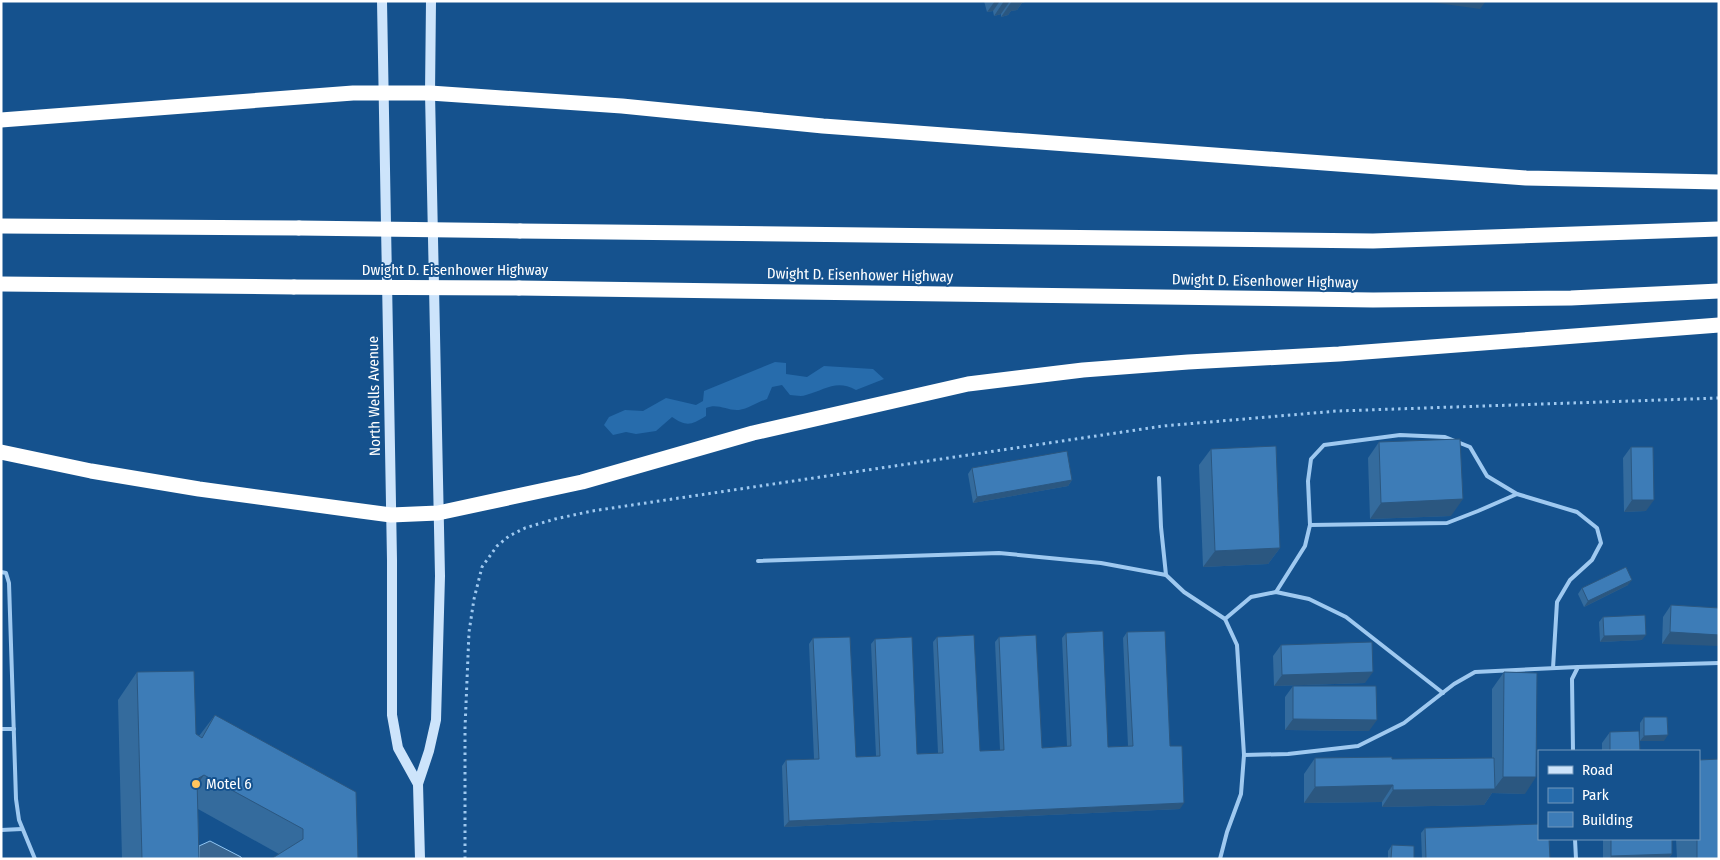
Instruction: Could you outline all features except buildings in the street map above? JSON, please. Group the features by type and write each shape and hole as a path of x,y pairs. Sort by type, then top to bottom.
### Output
{"highway":[{"path":"1,120 353,93 430,93 622,106 823,126 1516,177 1719,182"},
{"path":"1,226 1373,241 1719,229"},
{"name":"Dwight D. Eisenhower Highway","path":"1,284 519,288 1373,300 1571,298 1719,291"},
{"path":"1,452 91,471 199,489 392,515 438,513 582,482 753,433 968,384 1083,370 1339,354 1719,325"}],"main road":[{"name":"North Wells Avenue","path":"382,1 392,515 392,716 398,748 418,784"},
{"name":"North Wells Avenue","path":"420,859 418,784 429,752 436,720 440,576 430,93 431,1"}],"lane":[{"path":"1276,592 1305,546 1310,526 1308,481 1311,459 1324,445 1400,435 1446,437 1470,447 1488,476 1516,494 1577,512 1597,528 1601,543 1592,560 1570,580 1557,602 1553,668"},
{"path":"1159,478 1161,527 1166,575"},
{"path":"1310,526 1447,523 1516,494"},
{"path":"758,561 999,553 1101,563 1166,575 1184,592 1225,619 1237,645 1244,755 1241,794 1220,859"},
{"path":"1,572 6,573 9,583 18,820 28,839 35,859"},
{"path":"1225,619 1251,597 1276,592 1309,599 1346,617 1443,693"},
{"path":"1244,755 1288,754 1358,746 1404,723 1454,684 1476,672 1719,663"},
{"path":"1574,750 1572,679 1578,667"},
{"path":"1,729 14,728"},
{"path":"1,830 22,829"},
{"path":"1575,840 1576,859"}],"path":[{"path":"465,859 465,728 469,632 474,600 482,567 497,546 509,536 525,528 592,511 1163,426 1337,411 1719,398"}],"green space":[{"path":"775,362 786,363 786,374 807,377 824,366 873,369 884,379 856,390 836,385 802,396 790,395 782,385 772,387 767,399 746,408 735,410 719,407 706,408 706,416 696,421 689,424 672,417 656,431 636,434 626,432 613,435 604,425 609,417 625,410 643,411 666,398 696,405 703,401 704,391"}],"shaded area":[{"path":"210,841 242,859 199,859 199,846"}],"place":[{"name":"Motel 6","path":"196,784"}]}
